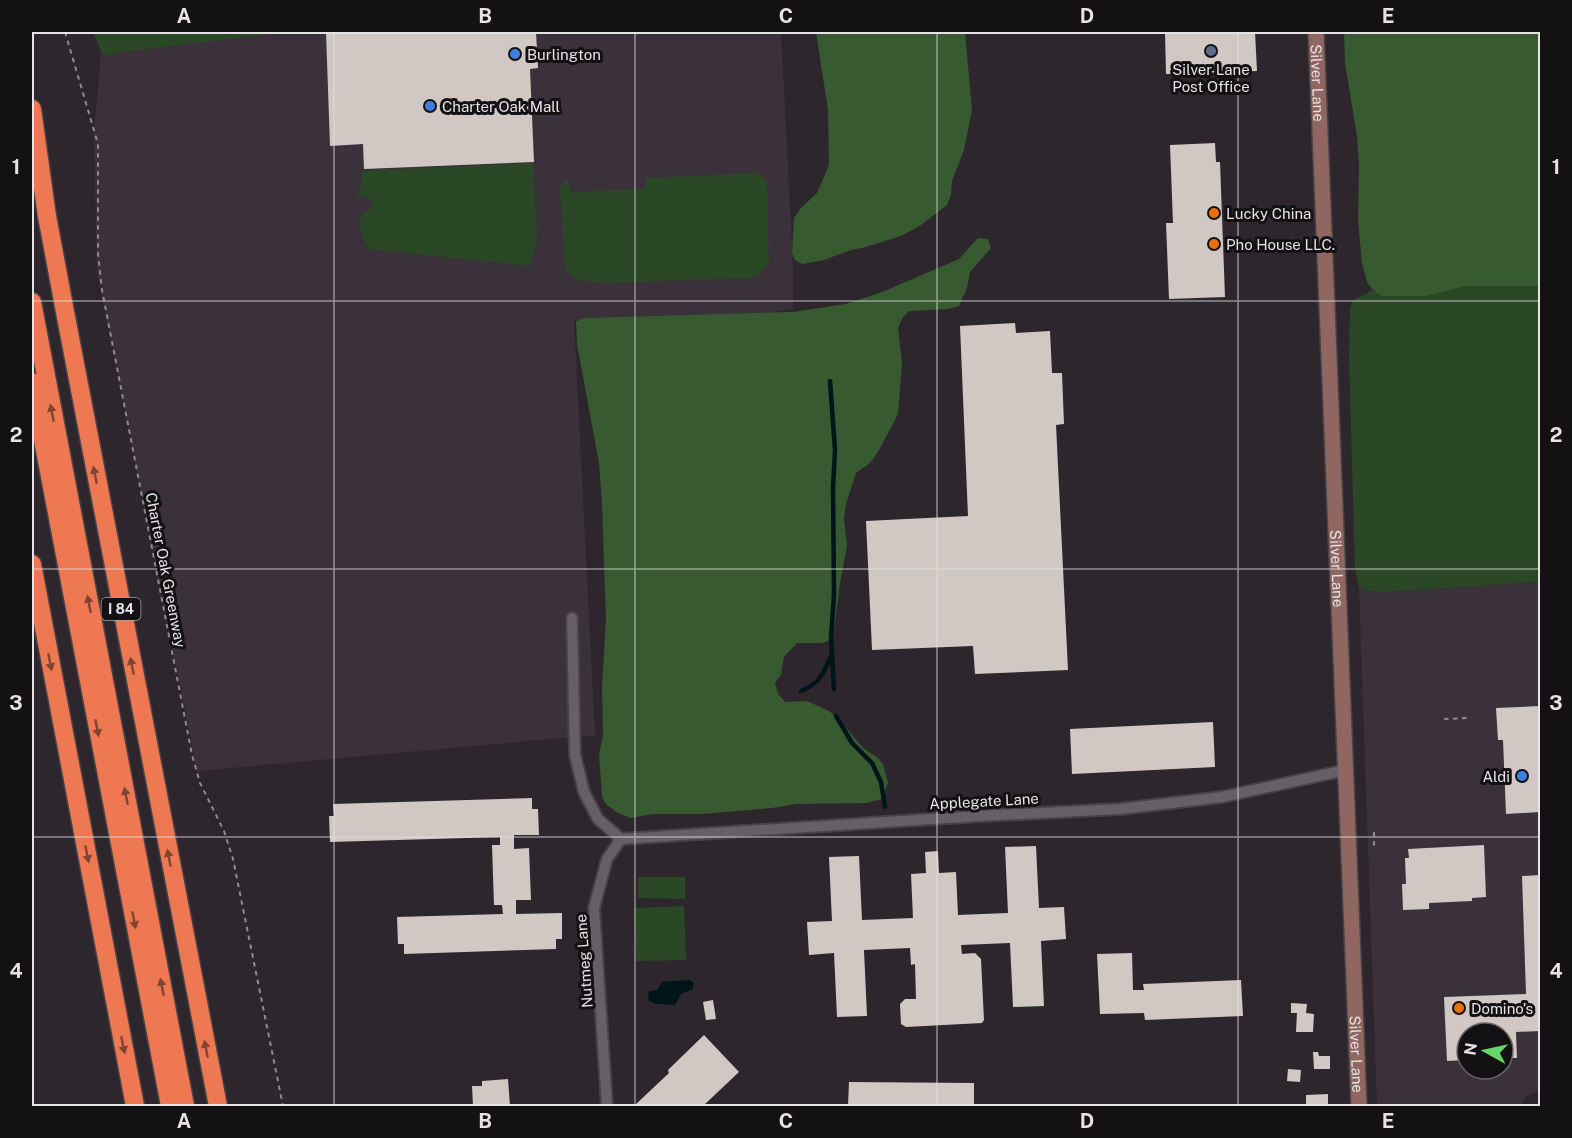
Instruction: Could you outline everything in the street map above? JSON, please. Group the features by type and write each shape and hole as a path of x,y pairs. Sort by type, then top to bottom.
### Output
{"highway":[{"name":"I 84","path":"32,109 66,317 218,1107"},
{"path":"32,302 185,1107"},
{"path":"32,382 170,1107"},
{"path":"32,564 135,1107"}],"main road":[{"name":"Silver Lane","path":"1316,32 1359,1107"}],"street":[{"path":"572,618 576,754 584,792 598,819 621,839"},
{"name":"Applegate Lane","path":"621,839 1120,809 1222,797 1346,770"},
{"name":"Nutmeg Lane","path":"608,1107 594,908 607,859 621,839"}],"path":[{"name":"Charter Oak Greenway","path":"65,32 98,144 98,254 102,290 176,676 196,773 224,831 233,859 283,1107"},
{"path":"1444,719 1469,718"},
{"path":"1374,832 1374,849"}],"shaded area":[{"path":"289,32 781,32 793,265 793,309 724,320 574,320 595,735 197,771 97,271 94,134 101,52"},
{"path":"1540,582 1540,1089 1526,1097 1520,1106 1377,1106 1359,587 1367,591 1386,592"},
{"path":"689,980 693,982 693,989 681,994 675,1005 656,1004 649,1001 649,991 657,990 662,982"}],"green space":[{"path":"93,32 289,32 120,52 111,56 102,53"},
{"path":"816,32 965,32 972,110 964,150 952,181 951,195 947,205 921,225 901,236 824,260 802,264 795,260 792,253 794,218 817,193 829,165 828,110"},
{"path":"1344,32 1540,32 1540,286 1466,286 1427,296 1381,296 1373,290 1367,282 1362,263 1358,220 1357,136 1345,63"},
{"path":"533,163 537,239 530,266 370,249 363,238 360,220 374,206 366,195 359,200 362,171"},
{"path":"759,173 767,183 769,263 763,272 752,278 605,283 577,280 565,268 560,188 565,181 568,181 570,192 644,189 646,178"},
{"path":"978,238 988,239 991,248 970,272 967,288 959,306 948,309 909,311 903,317 898,328 902,363 898,414 878,452 870,463 856,473 846,504 844,519 847,546 834,630 830,640 823,643 797,643 784,657 781,675 775,683 778,694 785,702 807,701 829,711 838,718 863,748 878,758 883,764 888,783 882,799 866,803 796,804 703,814 652,814 631,818 616,812 605,803 602,796 599,755 603,735 602,687 606,620 602,503 599,463 577,344 576,321 586,318 792,312 846,304 882,292 959,259"},
{"path":"1466,286 1540,286 1540,582 1386,592 1367,591 1359,587 1355,569 1349,355 1350,309 1353,300 1373,290 1381,296 1427,296"},
{"path":"638,877 685,877 685,899 638,898"},
{"path":"684,906 686,960 636,961 634,908"}],"building":[{"name":"Charter Oak Mall","path":"326,32 536,32 538,68 530,69 534,162 364,169 363,144 330,146"},
{"name":"Silver Lane Post Office","path":"1165,32 1255,32 1257,71 1166,74"},
{"path":"1215,143 1216,162 1220,162 1225,297 1169,299 1166,223 1173,223 1170,145"},
{"path":"1015,323 1016,333 1050,331 1052,373 1062,373 1064,424 1056,425 1068,670 975,674 973,646 872,650 866,521 968,516 960,326"},
{"name":"Aldi","path":"1540,706 1540,812 1506,814 1503,740 1498,740 1496,708"},
{"path":"1213,722 1215,767 1072,774 1070,729"},
{"path":"532,798 532,809 538,809 539,835 514,835 514,849 529,848 531,900 516,900 516,914 562,913 562,939 556,939 556,949 404,954 404,944 398,944 397,917 503,914 502,905 494,905 492,845 500,845 500,837 330,842 329,816 334,816 333,804"},
{"path":"1484,845 1486,897 1472,898 1472,901 1429,903 1429,909 1403,910 1402,884 1406,884 1405,858 1409,858 1408,849"},
{"path":"1036,846 1039,908 1064,907 1066,939 1041,941 1044,1006 1013,1007 1010,943 961,945 962,954 975,953 981,959 984,1020 982,1023 906,1027 901,1024 900,1004 905,999 916,999 915,964 911,965 910,948 864,950 867,1016 837,1017 834,953 809,955 807,922 832,921 829,857 859,856 862,920 913,918 911,874 926,873 925,852 938,851 939,873 956,872 958,915 1008,913 1005,847"},
{"path":"1540,875 1540,1031 1516,1032 1517,1058 1515,1058 1515,1021 1455,1021 1455,1061 1447,1061 1444,997 1526,994 1522,876"},
{"path":"1132,953 1133,990 1144,990 1143,984 1241,980 1243,1016 1145,1020 1144,1013 1100,1014 1097,954"},
{"path":"713,1000 716,1019 706,1020 703,1002"},
{"path":"1291,1003 1307,1004 1306,1013 1314,1014 1313,1032 1296,1032 1297,1013 1291,1013"},
{"path":"704,1035 739,1072 703,1106 636,1106 669,1073 668,1070"},
{"path":"1313,1052 1318,1052 1319,1056 1330,1056 1330,1069 1314,1069"},
{"path":"1288,1069 1301,1070 1300,1082 1287,1081"},
{"path":"508,1079 510,1106 473,1106 472,1086 482,1086 482,1081"},
{"path":"849,1082 974,1083 974,1106 848,1106"},
{"path":"1328,1094 1328,1106 1306,1106 1306,1095"}],"waterway":[{"path":"830,381 835,450 834,595 831,638 834,689"},
{"path":"801,691 820,677 831,656"},
{"path":"836,716 852,743 872,763 881,782 885,807"}],"place":[{"name":"Silver Lane Post Office","path":"1211,51"},
{"name":"Burlington","path":"515,54"},
{"name":"Charter Oak Mall","path":"430,106"},
{"name":"Lucky China","path":"1214,213"},
{"name":"Pho House LLC.","path":"1214,244"},
{"name":"Aldi","path":"1522,776"},
{"name":"Domino's","path":"1459,1008"}]}
